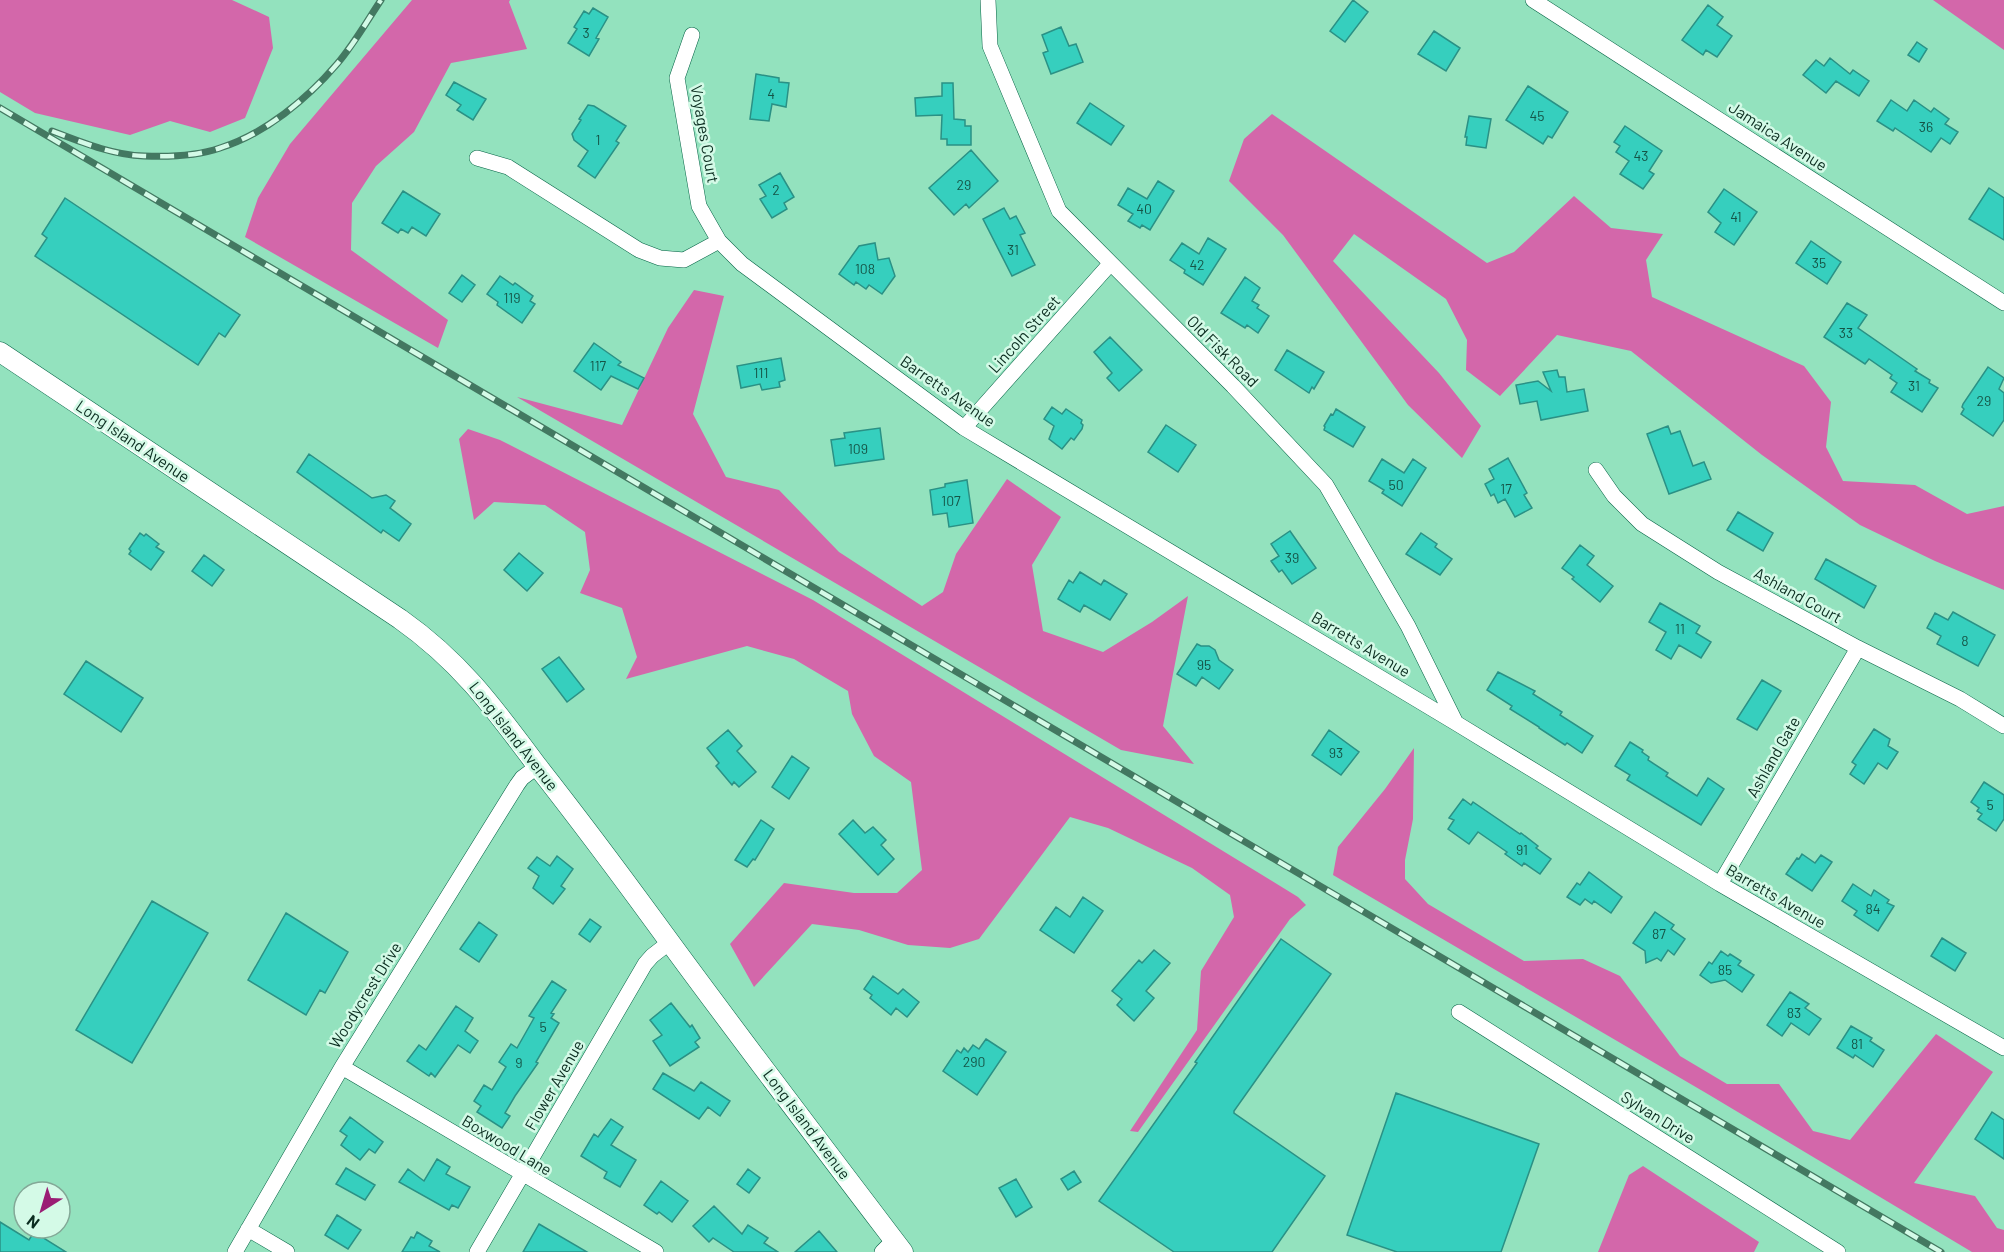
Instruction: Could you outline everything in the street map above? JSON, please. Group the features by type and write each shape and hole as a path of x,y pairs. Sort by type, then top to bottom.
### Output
{"street":[{"name":"Old Fisk Road","path":"988,0 990,46 1059,211 1233,386 1326,484 1408,626 1456,723"},
{"name":"Jamaica Avenue","path":"1533,0 2004,303"},
{"name":"Voyages Court","path":"692,35 676,78 699,206"},
{"path":"477,158 508,167 639,250 660,258 684,260 719,242"},
{"name":"Barretts Avenue","path":"699,206 719,242 742,264 964,428 1720,884 2004,1048"},
{"name":"Lincoln Street","path":"964,428 1110,264"},
{"name":"Long Island Avenue","path":"0,352 421,633 468,677 605,852 893,1248"},
{"name":"Ashland Court","path":"1596,470 1614,496 1642,524 1718,572 1858,648 1960,699 2004,726"},
{"name":"Ashland Gate","path":"1720,884 1858,648"},
{"name":"Woodycrest Drive","path":"235,1252 342,1067 517,785 538,766"},
{"name":"Flower Avenue","path":"477,1252 645,964 670,942"},
{"name":"Sylvan Drive","path":"1459,1012 1838,1252"},
{"name":"Boxwood Lane","path":"342,1067 656,1252"},
{"path":"248,1229 287,1252"}],"shaded area":[{"path":"0,0 232,0 269,17 273,48 245,118 210,132 170,121 130,135 35,113 0,92"},
{"path":"412,0 510,0 527,49 451,63 414,132 376,166 352,203 351,250 448,320 438,348 245,237 258,198 290,144"},
{"path":"1933,0 2004,0 2004,50"},
{"path":"1272,114 1487,263 1514,252 1574,196 1611,228 1663,234 1646,260 1652,297 1804,366 1831,402 1826,447 1843,481 1915,485 1967,514 2004,506 2004,590 1935,561 1860,525 1762,455 1631,351 1557,335 1500,396 1466,370 1467,340 1446,299 1354,234 1333,261 1439,373 1481,426 1462,458 1408,405 1283,235 1229,181 1244,139"},
{"path":"694,290 724,296 693,414 726,477 779,490 839,552 922,606 943,592 956,554 1007,479 1061,517 1032,565 1043,631 1103,652 1152,622 1188,596 1163,726 1194,764 1121,750 517,397 622,425 668,328"},
{"path":"468,429 500,440 813,600 1298,897 1306,905 1290,919 1138,1132 1130,1131 1197,1030 1201,971 1234,917 1230,895 1192,868 1108,828 1070,817 979,939 950,948 908,945 859,930 812,924 754,987 730,944 784,883 854,893 897,893 922,870 911,782 874,756 852,714 848,691 794,659 747,646 626,679 637,657 622,608 580,593 590,570 585,532 545,505 494,502 474,520 459,439"},
{"path":"1414,748 1413,819 1405,860 1405,879 1428,904 1524,961 1583,959 1620,976 1680,1056 1727,1084 1779,1084 1813,1131 1850,1140 1936,1034 1993,1072 1914,1183 1975,1196 1997,1228 2004,1230 2004,1252 1972,1252 1333,875 1338,847 1385,789"},
{"path":"1643,1166 1759,1242 1754,1252 1598,1252 1629,1175"}],"building":[{"path":"1353,0 1368,12 1345,42 1330,31"},
{"path":"1708,5 1723,17 1717,25 1732,36 1717,57 1706,50 1703,55 1682,40"},
{"path":"593,8 608,17 589,56 568,43 584,11 589,14"},
{"path":"1061,27 1069,46 1076,44 1083,62 1051,74 1043,53 1048,51 1042,35"},
{"path":"1434,31 1460,48 1446,71 1418,54"},
{"path":"1917,42 1927,49 1919,62 1908,55"},
{"path":"1830,58 1850,74 1853,70 1869,81 1859,96 1836,81 1826,93 1803,75 1816,60 1824,66"},
{"path":"756,74 779,78 779,82 789,83 786,107 772,104 769,121 750,119"},
{"path":"454,82 486,99 473,120 457,110 461,105 446,95"},
{"path":"942,83 953,83 954,119 965,120 965,126 971,126 971,145 947,145 947,139 941,139 942,115 916,116 915,98 942,96"},
{"path":"1528,86 1568,112 1552,138 1548,136 1543,144 1506,120"},
{"path":"1891,100 1907,111 1914,100 1931,112 1934,108 1949,119 1945,124 1958,132 1950,144 1941,138 1931,152 1895,128 1893,131 1877,121"},
{"path":"1090,103 1124,126 1111,145 1077,123"},
{"path":"588,105 594,106 626,126 616,141 619,143 595,178 578,166 588,151 574,140 572,134"},
{"path":"1469,116 1491,119 1486,148 1466,145 1467,137 1465,137"},
{"path":"1625,126 1662,151 1649,171 1654,174 1643,189 1620,174 1629,161 1616,152 1620,146 1614,142"},
{"path":"971,150 998,181 969,208 966,204 954,215 929,188"},
{"path":"780,173 794,197 784,203 787,209 772,218 760,199 766,196 759,185"},
{"path":"1158,181 1174,191 1150,230 1142,225 1140,228 1128,221 1133,214 1118,205 1128,188 1147,199"},
{"path":"1989,188 2004,198 2004,240 1969,219"},
{"path":"1724,189 1757,212 1734,245 1715,232 1721,223 1708,212"},
{"path":"403,191 440,214 426,236 412,227 408,233 401,229 398,233 382,223"},
{"path":"65,198 240,315 225,337 219,333 198,365 35,256 47,238 42,234"},
{"path":"1004,208 1010,219 1016,216 1025,233 1020,235 1035,265 1012,276 983,219"},
{"path":"1208,238 1226,249 1203,285 1184,273 1185,270 1170,260 1182,243 1199,254"},
{"path":"1811,241 1841,262 1827,284 1796,263"},
{"path":"875,243 878,260 889,258 895,276 882,294 869,285 866,289 856,282 854,285 839,274 859,246"},
{"path":"462,275 475,285 462,302 449,293"},
{"path":"500,276 533,296 530,301 535,304 522,323 497,305 498,302 487,294"},
{"path":"1245,277 1260,288 1252,301 1259,305 1257,308 1269,316 1258,333 1247,325 1245,328 1221,313"},
{"path":"1847,303 1867,315 1858,328 1917,369 1915,371 1938,388 1922,412 1891,392 1897,383 1890,378 1892,375 1869,359 1865,364 1824,337"},
{"path":"1110,337 1142,370 1119,391 1107,378 1112,373 1094,352"},
{"path":"594,343 621,362 618,365 644,378 638,389 611,376 601,390 574,371"},
{"path":"1287,350 1324,372 1309,393 1275,370"},
{"path":"781,358 785,380 779,382 780,387 762,390 760,384 741,388 737,366"},
{"path":"1988,367 2004,378 1999,389 2004,393 2004,420 1993,436 1961,414 1964,409 1963,404"},
{"path":"1557,370 1559,377 1565,377 1567,392 1584,389 1588,411 1541,420 1537,401 1520,404 1516,385 1538,381 1551,391 1543,372"},
{"path":"1052,407 1062,414 1066,409 1082,420 1082,429 1074,440 1071,438 1062,449 1049,439 1054,426 1044,419"},
{"path":"1336,409 1365,427 1353,447 1324,430 1324,426"},
{"path":"1166,425 1196,445 1178,472 1148,452"},
{"path":"1668,426 1671,434 1680,431 1693,466 1704,462 1711,479 1669,494 1647,434"},
{"path":"880,428 884,459 835,466 831,440 845,438 844,433"},
{"path":"309,454 372,498 386,495 395,501 390,508 411,524 399,541 383,530 381,533 297,472"},
{"path":"1508,458 1527,493 1524,495 1532,508 1515,517 1505,499 1498,503 1494,494 1491,496 1485,484 1494,479 1489,469"},
{"path":"1382,459 1404,473 1413,459 1426,468 1402,506 1382,493 1384,490 1369,481"},
{"path":"967,480 973,523 949,527 947,513 933,515 930,490 945,487 945,484"},
{"path":"1738,512 1773,533 1763,551 1727,530"},
{"path":"1290,531 1316,568 1292,584 1282,570 1279,572 1271,561 1279,556 1271,544"},
{"path":"140,533 144,536 146,534 159,544 156,547 164,552 151,570 129,554 131,551 129,549"},
{"path":"1421,533 1437,544 1435,547 1452,559 1440,575 1406,554"},
{"path":"1580,545 1594,556 1587,565 1613,586 1600,602 1562,568"},
{"path":"519,553 543,573 527,591 504,570"},
{"path":"204,555 224,570 212,586 192,571"},
{"path":"1826,559 1876,586 1864,608 1815,579"},
{"path":"1080,572 1101,585 1104,580 1127,594 1110,620 1084,605 1080,612 1058,599 1069,580 1073,583"},
{"path":"1660,603 1700,626 1696,633 1711,642 1701,658 1679,645 1671,659 1656,650 1666,632 1649,622"},
{"path":"1953,612 1995,635 1978,666 1937,644 1941,636 1927,628 1935,613 1948,620"},
{"path":"1197,644 1209,646 1215,650 1219,660 1233,670 1219,689 1202,677 1196,686 1177,674"},
{"path":"559,657 584,689 567,702 542,669"},
{"path":"86,661 143,698 121,732 64,694"},
{"path":"1498,672 1535,691 1533,694 1562,712 1560,715 1593,736 1582,753 1567,743 1565,745 1510,709 1512,706 1487,690"},
{"path":"1762,680 1781,691 1757,730 1737,719"},
{"path":"1874,729 1890,739 1888,746 1898,752 1887,769 1878,763 1864,784 1850,774 1856,765 1852,762"},
{"path":"728,730 742,746 737,751 756,772 739,787 734,782 732,785 716,766 719,763 707,748"},
{"path":"1329,730 1359,752 1341,775 1312,755"},
{"path":"1630,742 1643,750 1642,752 1649,757 1648,760 1668,773 1666,776 1697,796 1708,778 1724,789 1701,825 1627,780 1630,775 1615,766"},
{"path":"792,756 809,768 789,799 772,787"},
{"path":"1984,782 2004,795 2004,819 1996,831 1978,819 1982,814 1977,811 1979,808 1971,802"},
{"path":"1463,799 1471,805 1473,802 1538,846 1536,848 1551,859 1540,874 1524,863 1522,866 1505,854 1507,852 1478,832 1469,844 1448,829 1454,820 1449,818"},
{"path":"761,820 774,829 755,860 753,859 747,867 735,860"},
{"path":"853,820 865,833 873,827 886,840 881,845 894,859 878,875 839,834"},
{"path":"1802,854 1815,863 1821,855 1832,862 1812,891 1786,874"},
{"path":"557,856 573,869 561,886 565,889 553,904 533,888 539,876 528,868 537,857 550,866"},
{"path":"1589,872 1622,897 1611,913 1594,901 1592,904 1585,899 1580,905 1567,897 1577,883 1580,885"},
{"path":"1853,884 1871,896 1874,890 1889,900 1887,903 1894,906 1878,931 1854,915 1857,911 1842,901"},
{"path":"1083,897 1103,911 1074,953 1040,930 1056,907 1070,917"},
{"path":"152,901 208,933 132,1063 76,1030"},
{"path":"1655,912 1674,925 1671,929 1685,939 1674,955 1668,950 1661,961 1657,958 1646,963 1645,951 1633,943"},
{"path":"286,913 348,952 325,993 320,990 306,1015 248,980"},
{"path":"590,919 601,927 590,942 579,934"},
{"path":"479,922 497,935 479,962 460,949"},
{"path":"1942,938 1966,953 1955,971 1931,956"},
{"path":"1281,939 1331,974 1234,1113 1325,1176 1272,1252 1174,1252 1099,1201"},
{"path":"1154,950 1170,963 1146,991 1154,998 1134,1021 1117,1005 1122,999 1112,991 1139,960 1142,963"},
{"path":"1721,951 1741,961 1738,965 1754,975 1742,992 1725,980 1711,983 1700,975"},
{"path":"873,976 898,994 903,989 919,1002 907,1017 896,1008 891,1015 870,998 872,995 864,989"},
{"path":"552,981 566,990 551,1013 554,1014 551,1018 559,1023 536,1062 538,1063 505,1113 510,1116 502,1128 477,1112 481,1106 474,1101 484,1085 492,1090 506,1067 499,1062 511,1044 517,1048 534,1018 529,1016"},
{"path":"1790,992 1809,1004 1805,1008 1821,1019 1809,1035 1791,1023 1782,1036 1767,1025"},
{"path":"671,1003 690,1027 692,1025 700,1038 695,1042 699,1047 670,1066 653,1041 662,1035 650,1020"},
{"path":"456,1006 473,1018 465,1031 478,1041 470,1053 458,1045 435,1077 431,1073 429,1076 407,1061 419,1045 426,1050"},
{"path":"1851,1026 1872,1038 1870,1041 1884,1050 1873,1067 1855,1055 1853,1058 1837,1048"},
{"path":"986,1039 1006,1052 977,1095 943,1071 957,1050 961,1053 964,1048 968,1052 973,1045 979,1049"},
{"path":"663,1073 694,1091 701,1082 730,1101 720,1116 708,1107 699,1119 653,1089"},
{"path":"1396,1093 1539,1144 1501,1252 1397,1252 1347,1235"},
{"path":"1992,1112 2004,1120 2004,1159 1975,1139"},
{"path":"350,1117 383,1142 375,1153 369,1149 360,1160 341,1145 347,1136 340,1131"},
{"path":"611,1119 623,1127 611,1145 636,1160 620,1187 604,1178 607,1172 581,1156 594,1134 598,1137"},
{"path":"437,1159 450,1167 446,1174 470,1187 458,1208 452,1205 449,1210 399,1182 408,1169 424,1181"},
{"path":"346,1168 375,1185 365,1200 336,1184"},
{"path":"748,1169 760,1178 749,1193 737,1184"},
{"path":"1074,1171 1081,1182 1068,1190 1061,1179"},
{"path":"1016,1179 1032,1207 1016,1217 999,1188"},
{"path":"661,1181 688,1201 672,1222 659,1212 657,1214 644,1205"},
{"path":"714,1206 742,1234 748,1225 768,1238 764,1243 778,1252 734,1252 713,1238 709,1242 693,1226"},
{"path":"337,1215 361,1230 348,1249 325,1235"},
{"path":"0,1222 12,1229 12,1240 47,1240 66,1252 0,1252"},
{"path":"539,1224 587,1252 523,1252"},
{"path":"819,1231 837,1252 795,1252"},
{"path":"417,1232 432,1241 429,1246 440,1252 402,1252"}],"railway":[{"path":"52,131 108,151 144,156 192,154 211,151 237,142 284,114 312,90 343,56 381,0"},
{"path":"0,108 1941,1252"}]}
